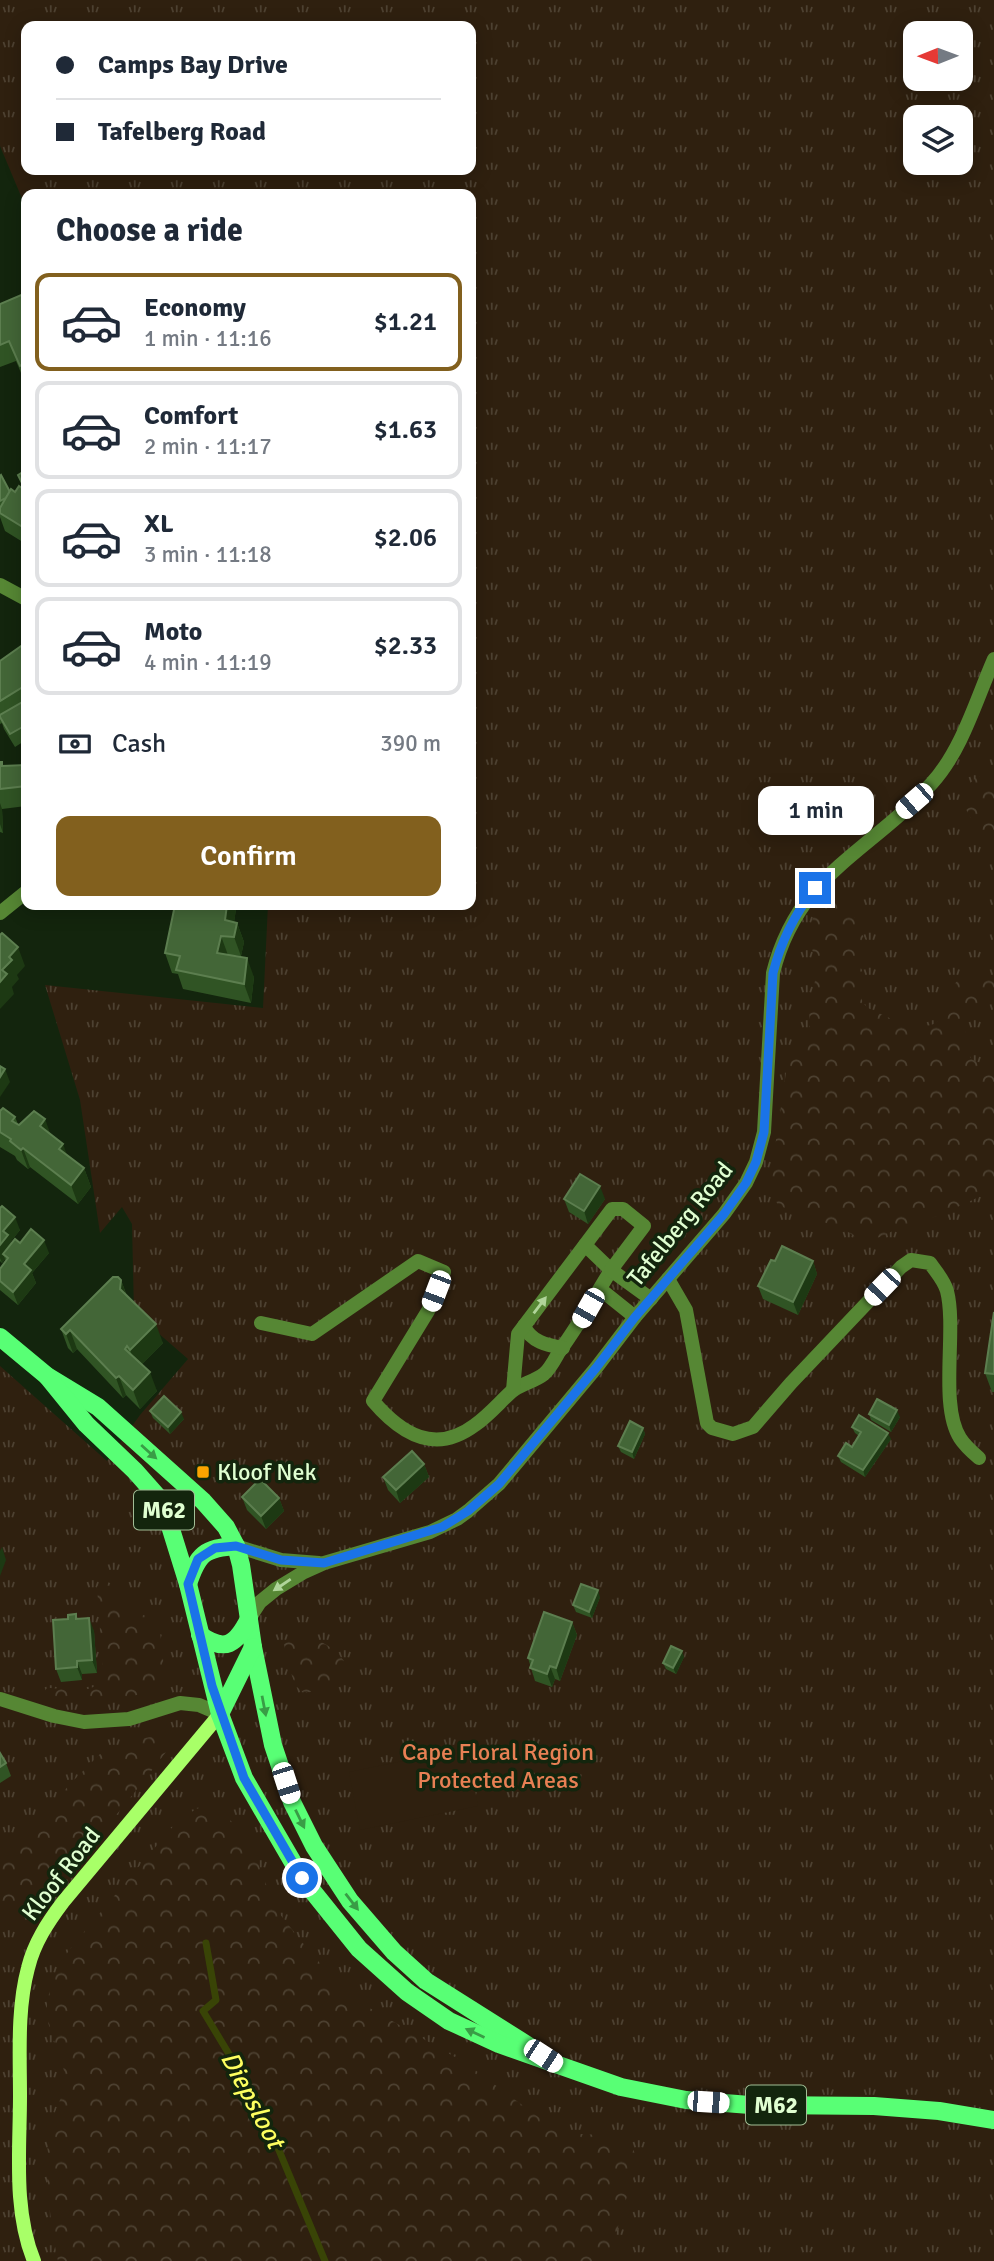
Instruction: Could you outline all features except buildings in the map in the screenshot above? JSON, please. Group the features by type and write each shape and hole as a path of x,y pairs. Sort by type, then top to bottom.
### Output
{"main road":[{"name":"M62","path":"0,1337 47,1376 99,1407 212,1509 226,1527 236,1546 241,1565 271,1734 292,1802 314,1846 350,1901 394,1952 425,1981 561,2067"},
{"name":"M62","path":"47,1376 86,1424 151,1488 164,1508 188,1584 220,1714 244,1778 302,1878 359,1949 407,1992 449,2021 499,2044 621,2087 686,2100 750,2105 874,2106 939,2111 994,2120"},
{"path":"188,1584 194,1566 203,1554 215,1548 236,1546"},
{"path":"200,1635 217,1644 230,1644 241,1634 249,1619"},
{"path":"220,1714 254,1647"},
{"name":"Kloof Road","path":"34,2261 25,2232 20,2192 21,2004 30,1959 45,1927 63,1902 220,1714"}],"street":[{"path":"0,585 21,596"},
{"name":"Tafelberg Road","path":"249,1619 260,1602 276,1589 324,1563 430,1532 468,1511 499,1484 731,1204 746,1183 756,1162 765,1119 773,973 788,928 815,888 933,782 949,760 961,736 994,659"},
{"path":"0,913 21,896"},
{"path":"261,1323 312,1334 418,1261 444,1272 428,1311 373,1401 404,1430 430,1440 456,1437 475,1426 513,1391 544,1374 611,1270 644,1226 624,1209 612,1209 518,1334 513,1391"},
{"path":"585,1245 611,1270 651,1299"},
{"path":"668,1279 686,1310 707,1423 712,1428 733,1434 753,1427 901,1267 911,1260 930,1263 942,1278 947,1290 950,1390 955,1427 964,1444 979,1458"},
{"path":"600,1289 635,1317"},
{"path":"524,1326 527,1334 544,1344 563,1348"},
{"name":"Tafelberg Road","path":"236,1546 281,1560 324,1563"},
{"path":"0,1699 54,1716 84,1722 129,1719 180,1703 199,1705 220,1714"}],"green space":[{"name":"Cape Floral Region Protected Areas","path":"0,0 994,0 994,2261 0,2261 0,1366 107,1461 140,1415 188,1359 134,1312 132,1224 122,1207 100,1233 80,1100 45,985 263,1008 268,910 476,910 476,189 21,189 21,196 0,146"},
{"path":"982,776 994,776 994,838 974,823 966,809 966,794 972,782"},
{"path":"837,895 846,896 848,899 867,942 858,963 867,979 860,995 868,1008 907,1024 931,1025 942,1015 950,991 962,978 982,973 994,978 994,997 971,1015 965,1037 966,1050 972,1059 994,1063 994,1190 940,1215 867,1240 778,1205 772,1193 771,1174 789,1052 791,1046 810,1028 809,1007 817,972 809,934 813,917 818,910"},
{"path":"103,1580 113,1585 126,1610 149,1617 157,1623 163,1662 161,1681 149,1691 118,1699 82,1701 52,1697 44,1692 47,1688 88,1689 100,1681 103,1674 97,1587"},
{"path":"297,1634 323,1643 344,1661 343,1671 316,1691 298,1688 291,1674 284,1644 289,1636"},
{"path":"171,1733 173,1743 84,1853 44,1893 11,1912 0,1924 0,1853 30,1831 102,1752 129,1741"},
{"path":"467,1748 478,1806 360,1830 349,1772"},
{"path":"203,1807 220,1810 238,1828 258,1863 275,1908 344,1990 361,2003 467,2064 560,2133 602,2135 632,2148 638,2158 638,2165 608,2261 58,2261 47,2177 50,2128 63,2092 65,2076 47,2016 55,1974 74,1944 166,1834 176,1823"}],"waterway":[{"name":"Diepsloot","path":"206,1943 216,2000 203,2011 261,2107 325,2261"}],"place":[{"name":"Kloof Nek","path":"203,1472"}],"route":[{"path":"302,1878 244,1778 220,1714 188,1584 194,1566 209,1550 236,1546 281,1560 324,1563 442,1527 468,1511 499,1484 635,1317 724,1214 746,1183 756,1162 764,1132 773,973 788,928 815,888"}]}
